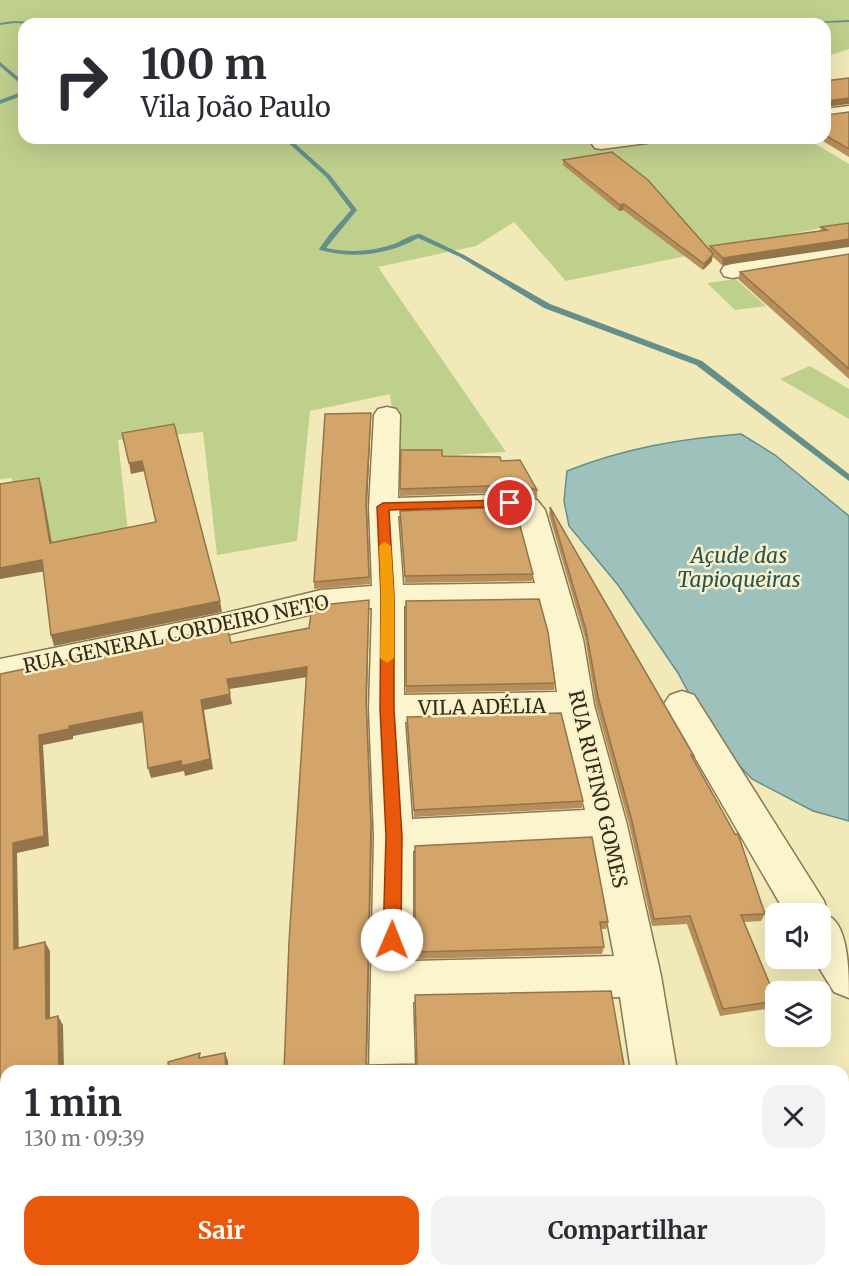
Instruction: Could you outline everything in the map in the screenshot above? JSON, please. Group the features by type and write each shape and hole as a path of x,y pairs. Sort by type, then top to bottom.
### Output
{"street":[{"path":"831,113 849,111"},
{"path":"732,271 849,253"},
{"path":"387,415 383,507 388,596 387,709 394,836 392,1065"},
{"name":"RUA RUFINO GOMES","path":"383,507 520,504 527,506 530,510 566,639 576,705 608,825 639,976 653,1065"},
{"name":"RUA GENERAL CORDEIRO NETO","path":"0,671 226,624 321,601 388,596 552,593"},
{"path":"682,704 802,903"},
{"name":"VILA ADÉLIA","path":"387,709 576,705"},
{"path":"394,836 608,825"},
{"path":"831,949 849,978"},
{"path":"391,982 639,976"}],"green space":[{"path":"0,0 849,0 849,49 831,55 831,18 18,18 18,144 816,144 849,164 849,222 566,281 514,222 476,246 378,267 506,452 398,458 390,394 310,411 297,541 217,555 203,432 118,440 128,532 25,551 12,478 0,479"},
{"path":"736,279 766,306 735,310 707,283"},
{"path":"810,366 849,389 849,419 780,379"}],"water":[{"name":"Açude das Tapioqueiras","path":"741,434 775,455 849,516 849,821 813,811 752,779 712,737 678,673 618,585 569,526 564,501 567,471 610,456 652,446"}],"building":[{"path":"849,78 849,98 831,100 831,80"},
{"path":"849,112 849,149 831,138 831,114"},
{"path":"612,152 648,180 713,254 704,264 624,204 620,205 563,160"},
{"path":"849,223 849,239 723,258 710,246 827,230 821,227"},
{"path":"849,254 849,369 740,272"},
{"path":"371,413 366,500 369,577 314,582 325,414"},
{"path":"174,424 220,601 51,635 42,560 0,568 0,484 39,478 50,543 156,522 142,461 129,463 122,433"},
{"path":"401,450 442,450 442,456 500,457 501,461 520,460 537,490 520,485 400,489"},
{"path":"515,507 533,574 405,576 400,511"},
{"path":"550,507 694,756 691,755 735,834 738,834 765,914 741,915 768,981 765,981 765,1003 723,1009 690,916 654,919 631,817 598,697 586,630"},
{"path":"539,599 548,632 555,683 406,686 406,601"},
{"path":"369,600 366,699 371,826 366,1063 368,1065 284,1065 289,942 307,667 227,679 230,694 201,700 210,759 182,766 181,761 148,768 142,712 69,726 69,729 39,735 44,836 13,843 14,949 45,942 46,1019 58,1016 59,1065 0,1065 0,674 227,627 231,643 309,628 312,606"},
{"path":"561,713 583,801 414,810 407,717"},
{"path":"592,837 608,922 600,922 604,947 415,952 415,846"},
{"path":"611,991 624,1065 368,1065 417,1064 415,995"},
{"path":"200,1053 199,1058 225,1053 226,1065 168,1065 168,1062"}],"waterway":[{"path":"831,22 849,21"},
{"path":"0,24 18,22"},
{"path":"0,63 18,80"},
{"path":"0,102 18,95"},
{"path":"293,144 328,176 354,210 322,249 346,253 371,252 396,246 418,235 462,256 547,306 699,363 849,478"}],"slow traffic":[{"path":"385,546 388,596 387,658"}],"route":[{"path":"392,940 394,836 387,709 388,596 383,507 510,503"}]}
